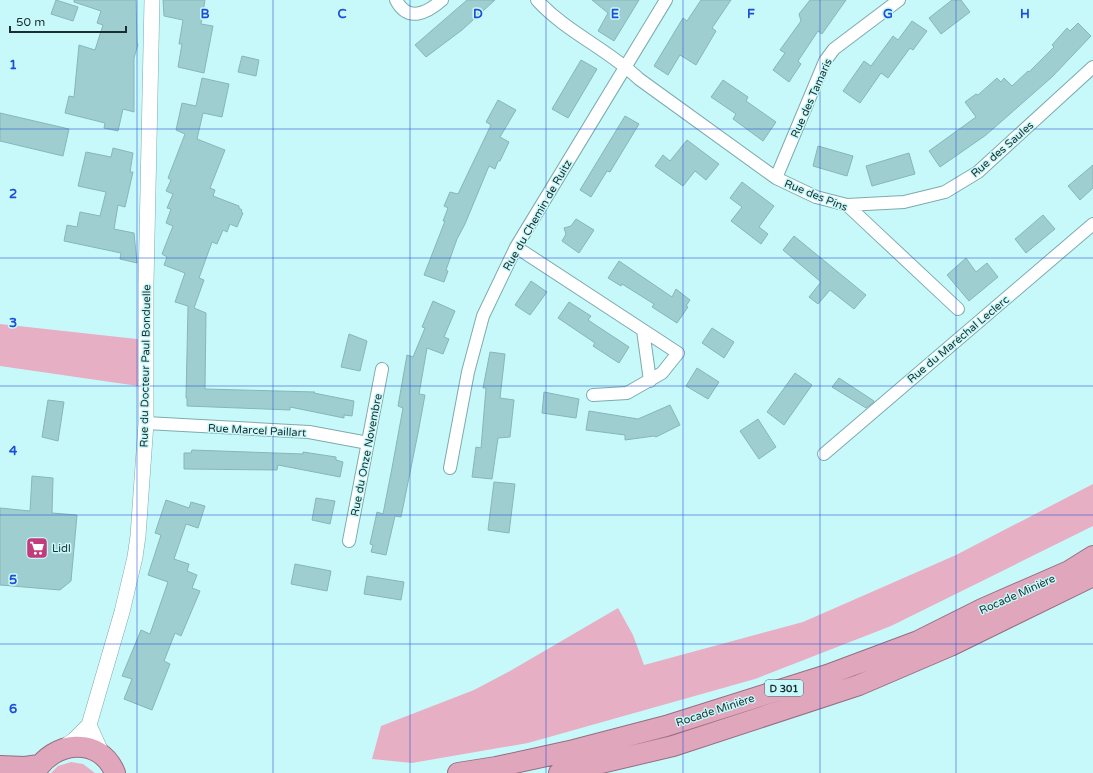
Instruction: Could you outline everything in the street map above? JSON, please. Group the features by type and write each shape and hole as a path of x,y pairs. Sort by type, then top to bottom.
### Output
{"highway":[{"name":"Rocade Minière","path":"458,773 496,768 566,752 666,726 827,675 918,641 982,609 1069,571 1093,556"},
{"name":"Rocade Minière","path":"559,773 673,746 859,685 950,646 1093,576"},
{"path":"0,766 37,769 50,754 64,747 84,747 112,768"}],"street":[{"name":"Rue du Docteur Paul Bonduelle","path":"89,725 122,612 135,557 141,507 146,423 146,284 152,0"},
{"path":"396,0 404,11 416,15 430,11 442,0"},
{"name":"Rue des Pins","path":"537,0 558,20 625,66 639,79 776,178 816,197 847,205 958,308"},
{"name":"Rue du Chemin de Ruitz","path":"450,468 468,372 483,316 516,247 666,0"},
{"name":"Rue des Tamaris","path":"776,178 825,61 834,50 899,0"},
{"name":"Rue des Saules","path":"847,205 904,202 945,192 978,172 1093,67"},
{"name":"Rue du Maréchal Leclerc","path":"824,454 1093,224"},
{"path":"516,247 678,353 662,373 627,393 593,395"},
{"path":"643,330 650,381"},
{"name":"Rue du Onze Novembre","path":"349,541 382,369"},
{"name":"Rue Marcel Paillart","path":"146,423 309,432 368,443"},
{"path":"64,747 74,740 89,725 112,768"}],"shaded area":[{"path":"0,324 146,340 145,387 0,366"},
{"path":"1093,484 1093,526 891,626 755,679 528,743 412,763 372,759 381,726 474,690 510,671 618,608 633,635 644,665 803,622 956,555"},
{"path":"71,762 83,764 95,773 51,773 58,766"}],"building":[{"path":"56,0 78,7 73,21 51,14"},
{"path":"74,0 136,0 138,44 134,58 134,112 123,109 118,131 104,128 105,123 65,113 69,96 74,97 79,45 95,50 103,25 97,23 101,11 74,2"},
{"path":"163,0 205,0 201,24 213,26 204,73 178,67 182,44 179,44 183,20 164,16"},
{"path":"467,0 495,0 462,30 426,57 415,45"},
{"path":"592,0 639,0 614,41 598,31 608,13"},
{"path":"701,0 731,0 712,28 716,31 696,65 680,55 668,75 654,66 683,18 687,21"},
{"path":"810,0 846,0 822,34 818,31 798,61 801,64 789,82 773,70 785,53 780,50 801,21 799,14"},
{"path":"952,0 961,0 970,12 941,34 929,18"},
{"path":"912,21 927,31 913,50 910,48 888,78 881,73 860,103 843,91 864,61 871,66 893,36 898,40"},
{"path":"1078,23 1091,36 1052,77 986,135 940,167 929,151 976,117 965,102 976,94 978,95 997,78 1001,82 1004,78 1012,86 1028,71 1029,72 1054,47 1052,45 1067,28 1070,31"},
{"path":"242,56 259,60 256,76 238,72"},
{"path":"581,60 597,69 568,118 552,109"},
{"path":"202,78 229,84 222,117 203,113 197,139 225,150 210,188 215,190 213,196 239,206 242,210 241,212 243,213 237,227 230,224 227,232 223,230 217,244 212,242 199,278 204,280 194,308 206,313 205,389 315,392 314,393 354,401 352,416 344,415 344,418 290,407 290,410 187,406 188,306 175,302 185,273 164,265 167,257 162,254 173,226 166,223 171,209 167,208 173,194 166,191 171,180 168,178 185,134 176,130 182,103 196,106"},
{"path":"723,80 748,97 746,101 776,122 763,141 733,119 736,114 711,97"},
{"path":"498,100 516,110 500,137 509,142 495,169 489,166 465,224 457,239 446,270 448,271 444,282 424,275 445,221 443,221 448,208 444,206 450,192 458,194 491,125 486,122"},
{"path":"0,113 69,129 63,156 0,141"},
{"path":"625,116 639,124 610,172 607,171 591,197 580,190"},
{"path":"687,140 719,164 706,180 695,171 683,186 655,166 663,155 670,161"},
{"path":"818,146 853,156 847,176 813,166"},
{"path":"113,148 133,153 130,172 133,172 125,207 118,205 114,229 134,233 137,263 120,259 121,253 64,241 67,225 77,227 80,212 100,216 106,192 78,186 86,152 111,157"},
{"path":"909,153 915,174 872,186 866,166"},
{"path":"1093,165 1093,188 1080,200 1068,186"},
{"path":"742,182 774,206 759,227 768,234 761,244 731,221 742,207 730,198"},
{"path":"1043,215 1055,229 1026,253 1015,239"},
{"path":"576,219 594,230 579,253 562,241 566,234 564,228 571,226"},
{"path":"794,236 866,295 854,309 830,290 818,304 809,297 821,282 783,250"},
{"path":"966,258 976,272 987,263 998,277 969,301 947,275"},
{"path":"619,261 672,297 676,289 690,300 686,306 688,307 677,323 652,307 654,304 622,284 621,286 608,278"},
{"path":"531,281 547,292 530,315 515,305"},
{"path":"433,301 455,311 444,337 449,339 443,354 427,348 419,394 425,395 401,517 395,516 386,555 371,552 373,545 370,544 377,512 383,514 403,408 398,406 407,355 413,357 425,328 422,327"},
{"path":"569,302 591,316 588,320 629,347 619,363 593,346 595,343 558,318"},
{"path":"712,328 734,342 724,358 702,343"},
{"path":"349,334 367,341 360,371 341,367"},
{"path":"490,352 505,354 500,398 514,400 510,437 498,438 492,479 472,477 476,447 481,448 486,388 483,388"},
{"path":"697,368 719,382 708,399 686,386"},
{"path":"795,373 812,385 784,425 767,412"},
{"path":"839,378 874,402 866,408 832,387"},
{"path":"544,392 579,399 576,418 542,413"},
{"path":"48,400 64,402 58,441 42,437"},
{"path":"670,405 680,425 656,437 625,440 625,435 586,430 589,411 638,419"},
{"path":"758,419 776,447 759,459 740,431"},
{"path":"192,450 303,454 303,452 336,457 336,460 343,462 340,477 278,465 277,470 184,469 184,453 191,453"},
{"name":"Lidl","path":"32,476 53,478 52,513 77,515 71,581 60,590 0,585 0,508 30,511"},
{"path":"494,482 515,484 509,533 488,530"},
{"path":"316,498 335,501 330,524 312,520"},
{"path":"166,500 189,508 191,502 205,506 198,528 186,524 174,559 189,564 187,571 197,575 192,588 200,591 181,636 175,633 164,661 170,664 152,710 124,699 132,679 122,676 141,630 150,634 168,582 148,575 161,535 155,533"},
{"path":"295,564 331,571 327,591 291,584"},
{"path":"367,576 404,582 401,600 364,594"}],"place":[{"name":"Lidl","path":"37,548"}]}
